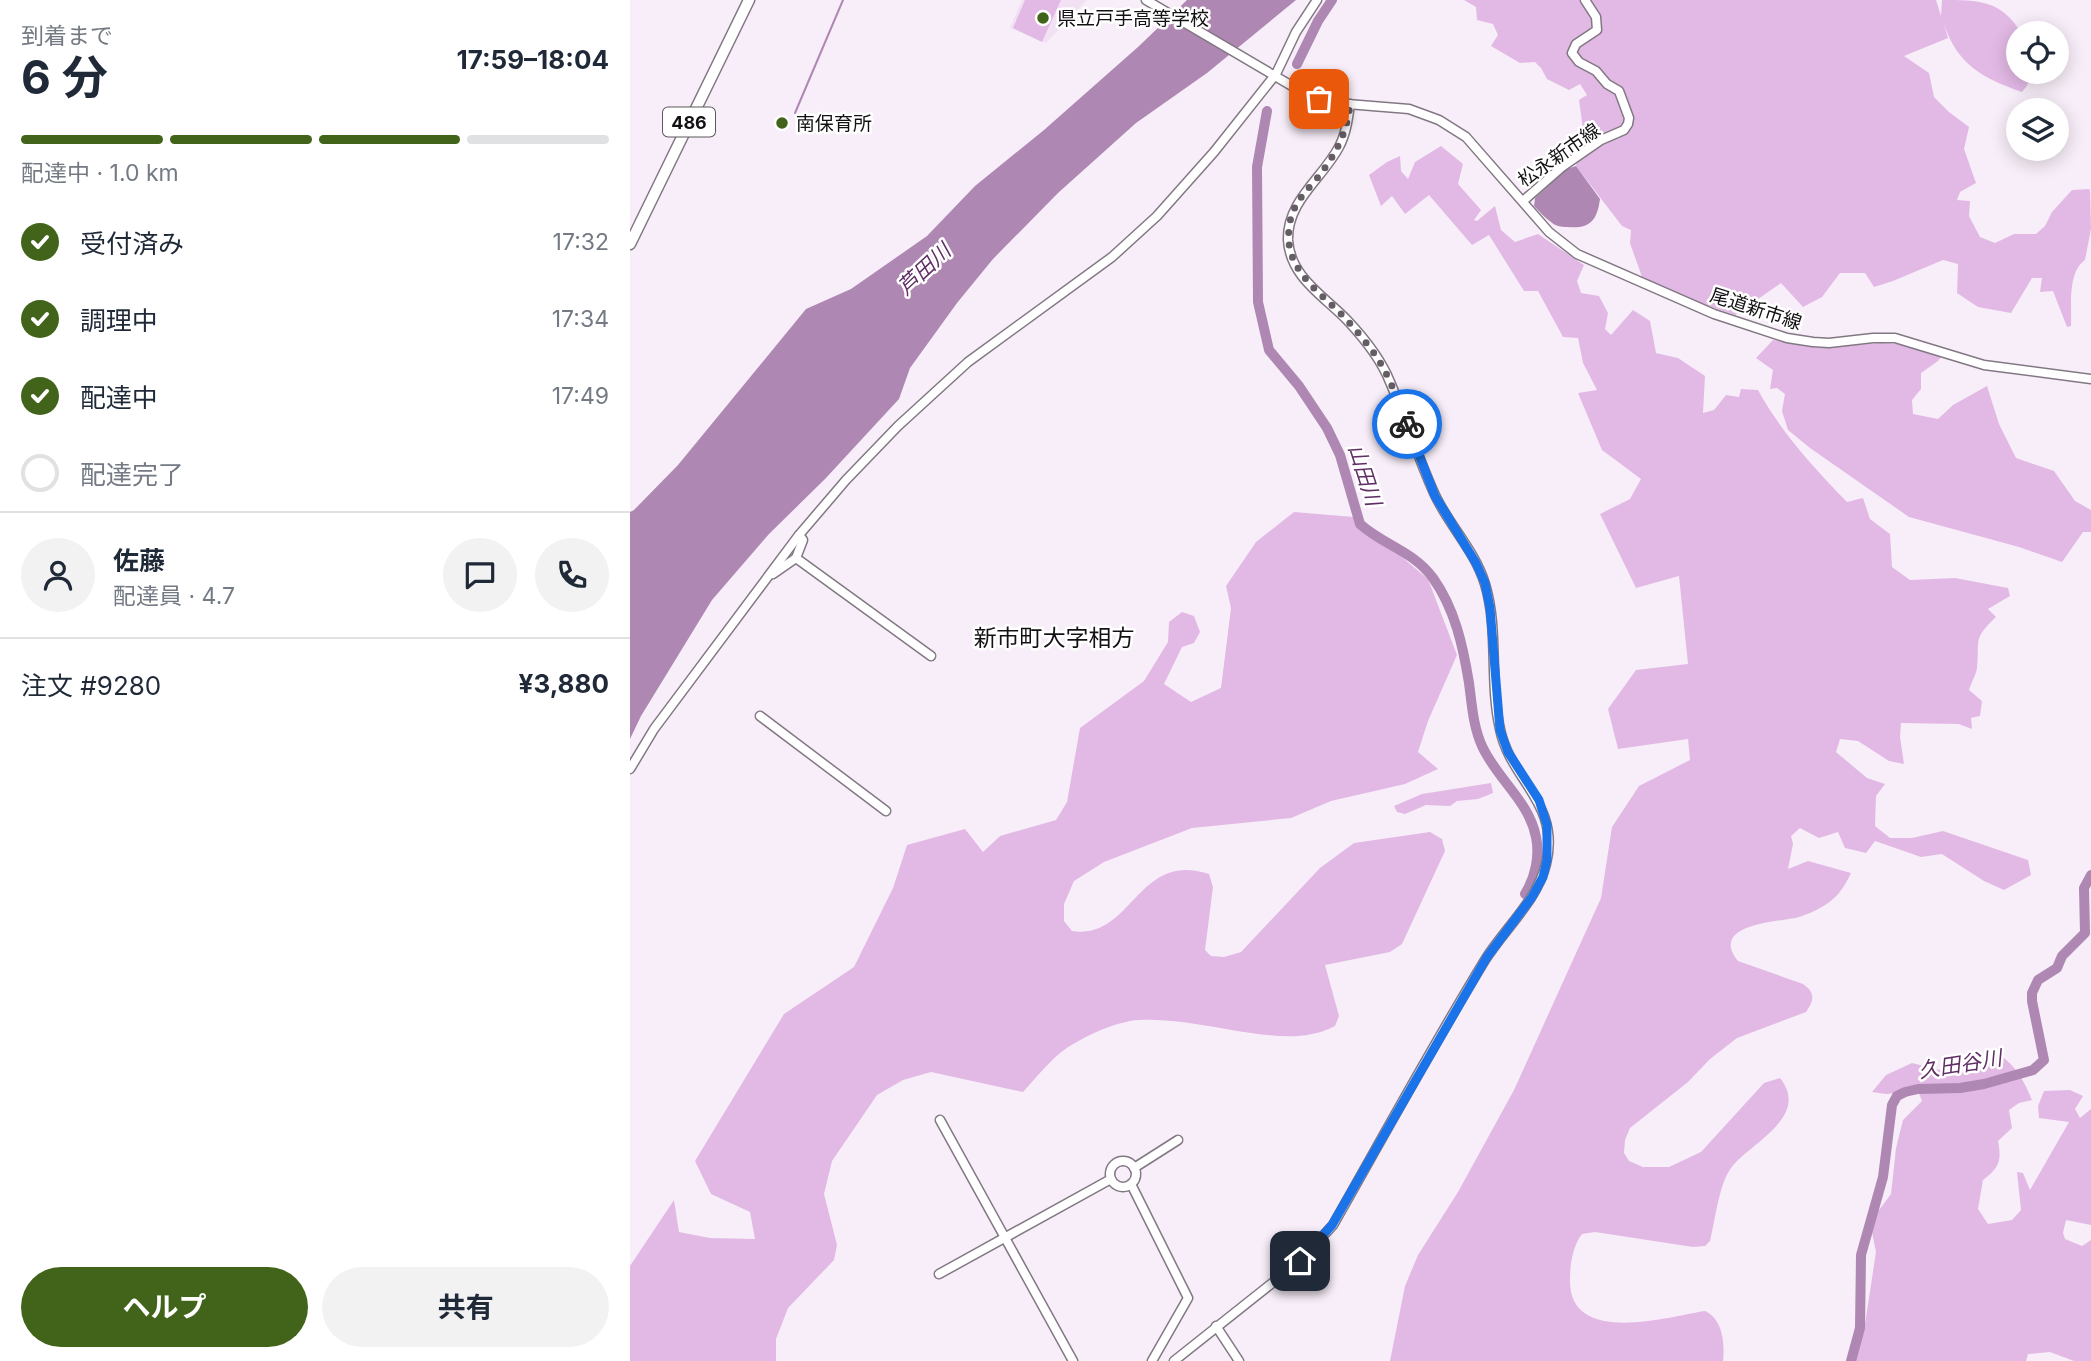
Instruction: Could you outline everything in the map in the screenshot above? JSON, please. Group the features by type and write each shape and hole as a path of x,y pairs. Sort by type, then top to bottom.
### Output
{"highway":[{"name":"486","path":"630,244 749,0"}],"street":[{"name":"松永新市線","path":"1146,0 1292,86 1319,99 1409,109 1440,120 1466,137 1523,201 1562,167 1601,140 1624,130 1628,124 1629,118 1619,91 1607,84 1596,71 1579,62 1572,53 1576,44 1597,30 1597,17 1585,0"},
{"path":"630,769 654,729 769,574 846,480 942,384 1001,336 1112,257 1157,216 1276,75 1296,32 1317,0"},
{"path":"1174,1361 1300,1261 1332,1225 1487,957 1532,897 1543,877 1547,860 1547,825 1539,800 1508,752 1500,730 1490,608 1480,573 1435,496 1388,378 1376,355 1345,318 1311,287 1299,272 1290,252 1291,215 1296,204 1342,142 1350,104"},
{"name":"尾道新市線","path":"1523,201 1549,232 1577,254 1714,314 1755,328 1787,338 1829,344 1895,338 1984,365 2091,379"},
{"path":"769,574 774,574 796,558 803,540 799,535"},
{"path":"796,558 931,656"},
{"path":"760,716 886,811"},
{"path":"940,1120 1007,1237 1073,1361"},
{"path":"1134,1168 1178,1140"},
{"path":"1119,1162 1127,1162 1134,1168 1135,1178 1131,1184 1120,1187 1111,1179 1110,1171 1119,1162"},
{"path":"939,1274 1111,1179"},
{"path":"1131,1184 1188,1298 1152,1361"},
{"path":"1216,1325 1239,1361"}],"shaded area":[{"name":"県立戸手高等学校","path":"1022,0 1087,0 1046,43 1010,28"},
{"name":"県立戸手高等学校","path":"1025,0 1061,0 1042,42 1013,28"},
{"path":"1464,0 1936,0 1941,16 1942,0 1978,2 1997,8 2013,21 2006,21 2006,84 2027,84 2022,92 1995,81 1974,68 1957,50 1944,24 1948,38 1904,56 1929,73 1934,97 1969,127 1964,149 1976,183 1960,192 1957,200 1970,201 1969,216 1980,237 1995,243 2014,234 2036,234 2072,190 2089,189 2091,229 2085,260 2075,273 2073,281 2071,326 2067,327 2053,291 2040,292 2042,278 2032,278 2011,313 1978,307 1957,293 1958,264 1943,260 1874,287 1865,273 1840,273 1822,297 1803,307 1781,283 1735,315 1642,277 1630,243 1631,230 1622,226 1576,166 1583,129 1579,100 1587,95 1580,84 1569,90 1547,79 1535,62 1520,63 1491,46 1498,35 1493,24 1477,20 1476,7"},
{"path":"1441,146 1463,164 1458,184 1481,210 1474,220 1477,221 1495,206 1501,230 1515,242 1538,234 1584,265 1577,281 1581,293 1599,296 1608,313 1605,329 1611,335 1633,310 1650,321 1656,353 1678,358 1705,376 1703,413 1714,410 1726,395 1739,397 1741,389 1758,390 1810,463 1847,502 1863,498 1870,519 1890,534 1892,567 1910,580 1955,578 2008,588 2010,596 1988,609 1996,617 1980,636 1976,673 1969,690 1982,701 1980,716 1971,718 1972,729 1959,724 1901,723 1904,764 1889,761 1858,741 1840,739 1836,752 1867,778 1885,784 1876,796 1875,826 1890,838 1912,838 1943,831 2028,860 2031,875 2004,890 1984,881 1942,854 1921,857 1875,841 1866,853 1845,848 1838,832 1819,838 1800,828 1791,836 1793,844 1788,869 1808,861 1851,873 1845,884 1831,901 1814,911 1795,918 1761,924 1738,933 1732,940 1731,949 1738,961 1807,987 1812,994 1809,1008 1806,1012 1737,1038 1710,1059 1688,1082 1630,1128 1624,1153 1629,1161 1643,1167 1669,1167 1701,1152 1764,1083 1780,1078 1788,1092 1788,1105 1783,1117 1731,1168 1720,1193 1710,1241 1705,1246 1693,1247 1595,1232 1582,1234 1576,1245 1570,1281 1574,1301 1586,1314 1603,1321 1623,1323 1705,1311 1719,1326 1724,1347 1723,1361 1390,1361 1405,1286 1418,1255 1458,1192 1514,1090 1601,898 1612,827 1639,786 1690,760 1688,739 1618,749 1608,709 1636,670 1688,664 1679,576 1636,588 1600,514 1630,499 1641,479 1602,450 1578,393 1597,390 1583,363 1578,338 1563,337 1538,291 1524,291 1489,235 1472,245 1429,195 1405,214 1392,196 1381,206 1369,175 1400,156 1401,171 1408,179 1415,162"},
{"path":"1773,340 1819,348 1881,343 1911,345 1941,357 1921,373 1921,389 1912,400 1913,414 1938,419 1953,405 1987,386 1999,424 2016,458 2054,471 2075,501 2091,510 2091,532 2083,532 2062,562 2019,547 1909,517 1788,430 1782,411 1785,394 1777,388 1770,389 1773,370 1756,358"},
{"path":"1294,512 1354,517 1428,579 1457,655 1428,721 1418,752 1438,769 1405,784 1331,801 1291,818 1192,828 1104,862 1074,881 1064,904 1064,921 1072,931 1092,930 1109,923 1150,884 1166,874 1185,870 1209,874 1213,887 1205,950 1211,956 1224,957 1241,952 1320,868 1354,843 1430,832 1442,839 1445,851 1402,944 1390,952 1325,965 1339,1016 1335,1026 1315,1034 1273,1036 1181,1022 1130,1021 1087,1036 1068,1047 1050,1062 1023,1092 931,1072 903,1080 877,1095 832,1161 824,1194 837,1245 834,1260 788,1308 776,1339 776,1361 630,1361 630,1266 674,1200 679,1232 710,1238 755,1239 750,1212 711,1194 695,1161 784,1014 854,967 893,888 907,845 965,829 983,852 1000,836 1056,820 1067,802 1080,728 1144,681 1168,642 1169,622 1182,612 1194,616 1200,632 1194,643 1182,647 1164,684 1191,702 1221,688 1231,608 1226,586 1256,542"},
{"path":"1491,783 1493,793 1478,799 1457,801 1450,806 1426,805 1405,814 1397,812 1394,806 1422,794"},
{"path":"1998,1054 2019,1074 2032,1100 2019,1103 2009,1110 2012,1128 1998,1141 1998,1164 1983,1180 1978,1209 1988,1224 2012,1220 2021,1210 2017,1172 2023,1173 2030,1190 2069,1122 2039,1118 2038,1106 2044,1091 2070,1090 2083,1096 2075,1109 2080,1118 2091,1109 2091,1225 2066,1220 2063,1233 2065,1239 2082,1246 2091,1240 2091,1361 2074,1361 2050,1352 2028,1354 2026,1361 1854,1361 1865,1324 1876,1252 1870,1222 1891,1194 1896,1148 1903,1120 1922,1101 1918,1091 1886,1094 1872,1092 1886,1075 1912,1063 1944,1071 1967,1073"}],"water":[{"name":"芦田川","path":"1187,0 1296,0 1207,73 1136,123 1058,193 993,259 910,368 899,399 825,479 769,534 712,600 641,716 630,739 630,512 678,465 806,309 851,289 927,236 975,186 1044,130"},
{"path":"1576,166 1600,199 1597,213 1591,222 1581,227 1558,226 1534,206 1535,198 1567,169"}],"waterway":[{"path":"795,113 843,0"},
{"name":"山田川","path":"1297,64 1318,21 1332,0"},
{"name":"山田川","path":"1267,111 1257,167 1258,302 1269,350 1299,386 1327,428 1340,455 1360,524 1425,569 1447,602 1461,642 1475,723 1482,746 1527,812 1536,837 1536,867 1525,894"},
{"name":"久田谷川","path":"1851,1361 1860,1328 1861,1255 1883,1177 1892,1105 1897,1096 1905,1092 1984,1084 2033,1070 2044,1060 2032,993 2038,980 2057,968 2062,956 2085,933 2084,888 2091,875"}],"way so far":[{"path":"1319,99 1350,104 1348,119 1342,142 1296,204 1291,215 1288,241 1290,252 1294,264 1311,287 1345,318 1376,355 1407,424"}],"place":[{"name":"県立戸手高等学校","path":"1043,18"},
{"name":"南保育所","path":"782,123"}],"district":[{"name":"新市町大字相方","path":"1054,638"}],"route":[{"path":"1300,1261 1332,1225 1487,957 1532,897 1543,877 1547,860 1547,825 1539,800 1508,752 1500,730 1490,608 1485,583 1476,563 1435,496 1407,424"}]}
